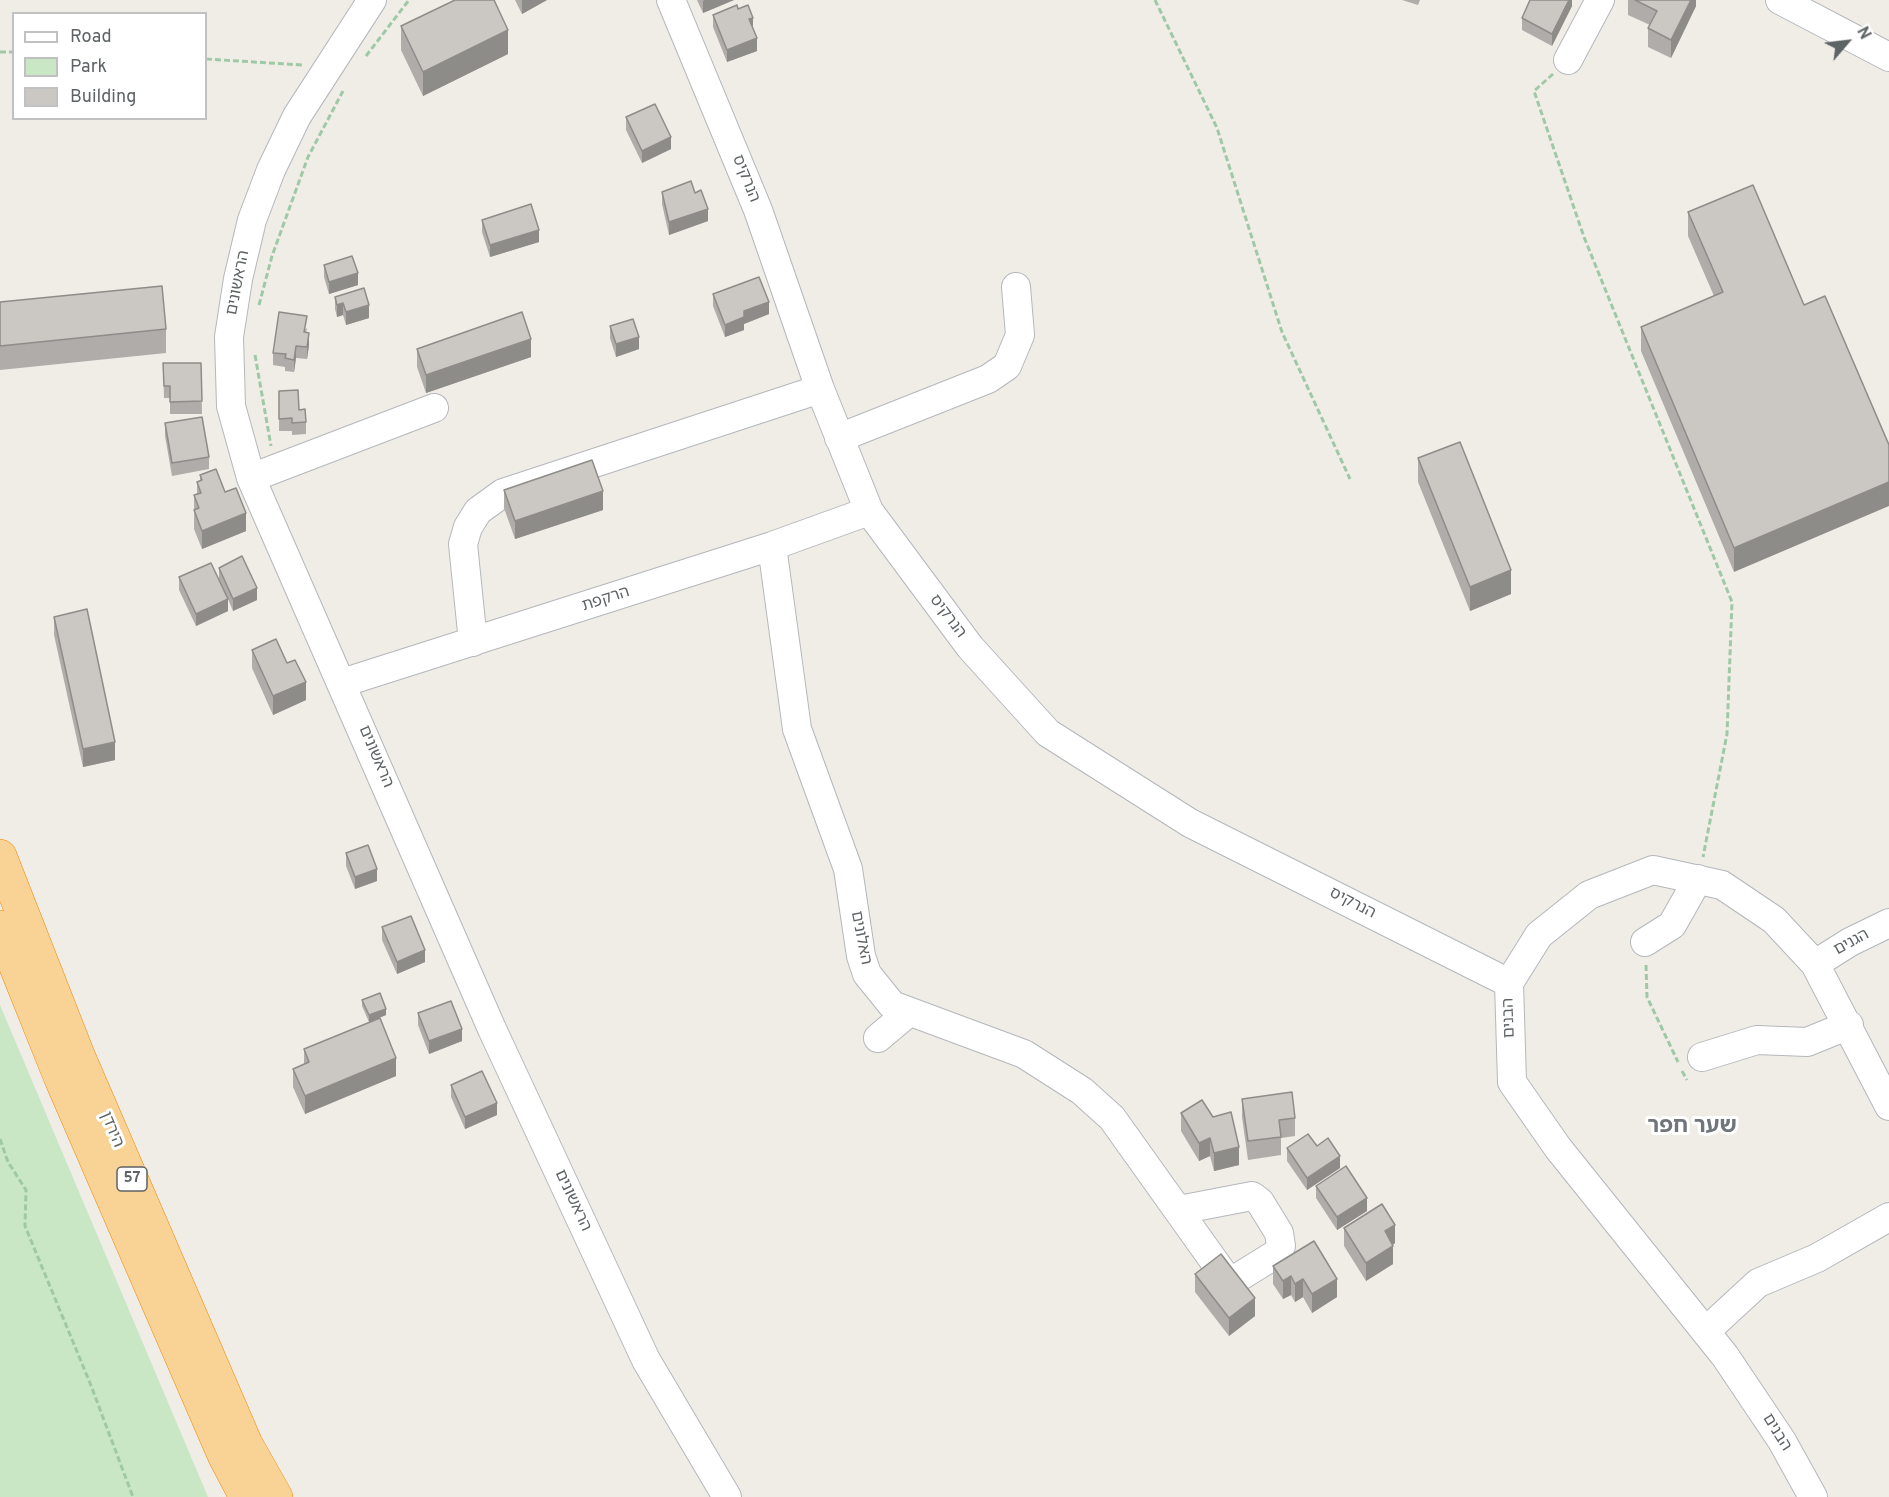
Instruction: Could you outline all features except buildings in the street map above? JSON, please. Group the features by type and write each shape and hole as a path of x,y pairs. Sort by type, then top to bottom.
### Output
{"highway":[{"name":"הירדן","path":"0,856 78,1055 246,1444 276,1497"},
{"name":"הירדן","path":"0,927 61,1079 224,1455 246,1497"}],"street":[{"name":"הראשונים","path":"372,0 338,75 297,116 271,170 252,220 238,279 229,337 231,406 263,474 342,683 492,1029 646,1360 728,1497"},
{"name":"הנרקיס","path":"671,0 758,210 820,389 868,511 970,647 1048,733 1190,823 1509,983"},
{"path":"1568,60 1600,0"},
{"path":"1780,0 1889,57"},
{"path":"840,438 988,379 1007,366 1020,335 1016,287"},
{"path":"473,642 463,544 468,527 478,511 503,493 820,389"},
{"path":"263,474 434,408"},
{"name":"הרקפת","path":"342,683 772,546 868,511"},
{"name":"האלונים","path":"772,546 797,729 848,869 861,956 867,974 892,1005 1024,1054 1082,1090 1112,1118 1179,1210"},
{"name":"הבנים","path":"1813,1497 1782,1441 1706,1331 1558,1148 1512,1082 1509,983 1539,935 1589,895 1653,870 1722,885 1774,920 1815,964 1889,1106"},
{"path":"1645,942 1672,925 1698,879"},
{"name":"הגנים","path":"1815,964 1850,942 1889,923"},
{"path":"878,1038 909,1012"},
{"path":"1702,1057 1757,1040 1807,1041 1848,1025"},
{"path":"1706,1331 1758,1283 1816,1258 1889,1217"}],"path":[{"path":"360,63 409,0"},
{"path":"1155,0 1217,128 1282,332 1350,479"},
{"path":"207,58 338,75 272,255 257,313"},
{"path":"1568,60 1534,91 1584,237 1732,602 1727,734 1698,879"},
{"path":"253,347 263,474"},
{"path":"1645,942 1647,997 1687,1080"},
{"path":"0,1139 8,1162 26,1190 25,1226 90,1383 133,1497"}],"green space":[{"path":"0,1005 208,1497 0,1497"}],"district":[{"name":"שער חפר","path":"1692,1128"}]}
